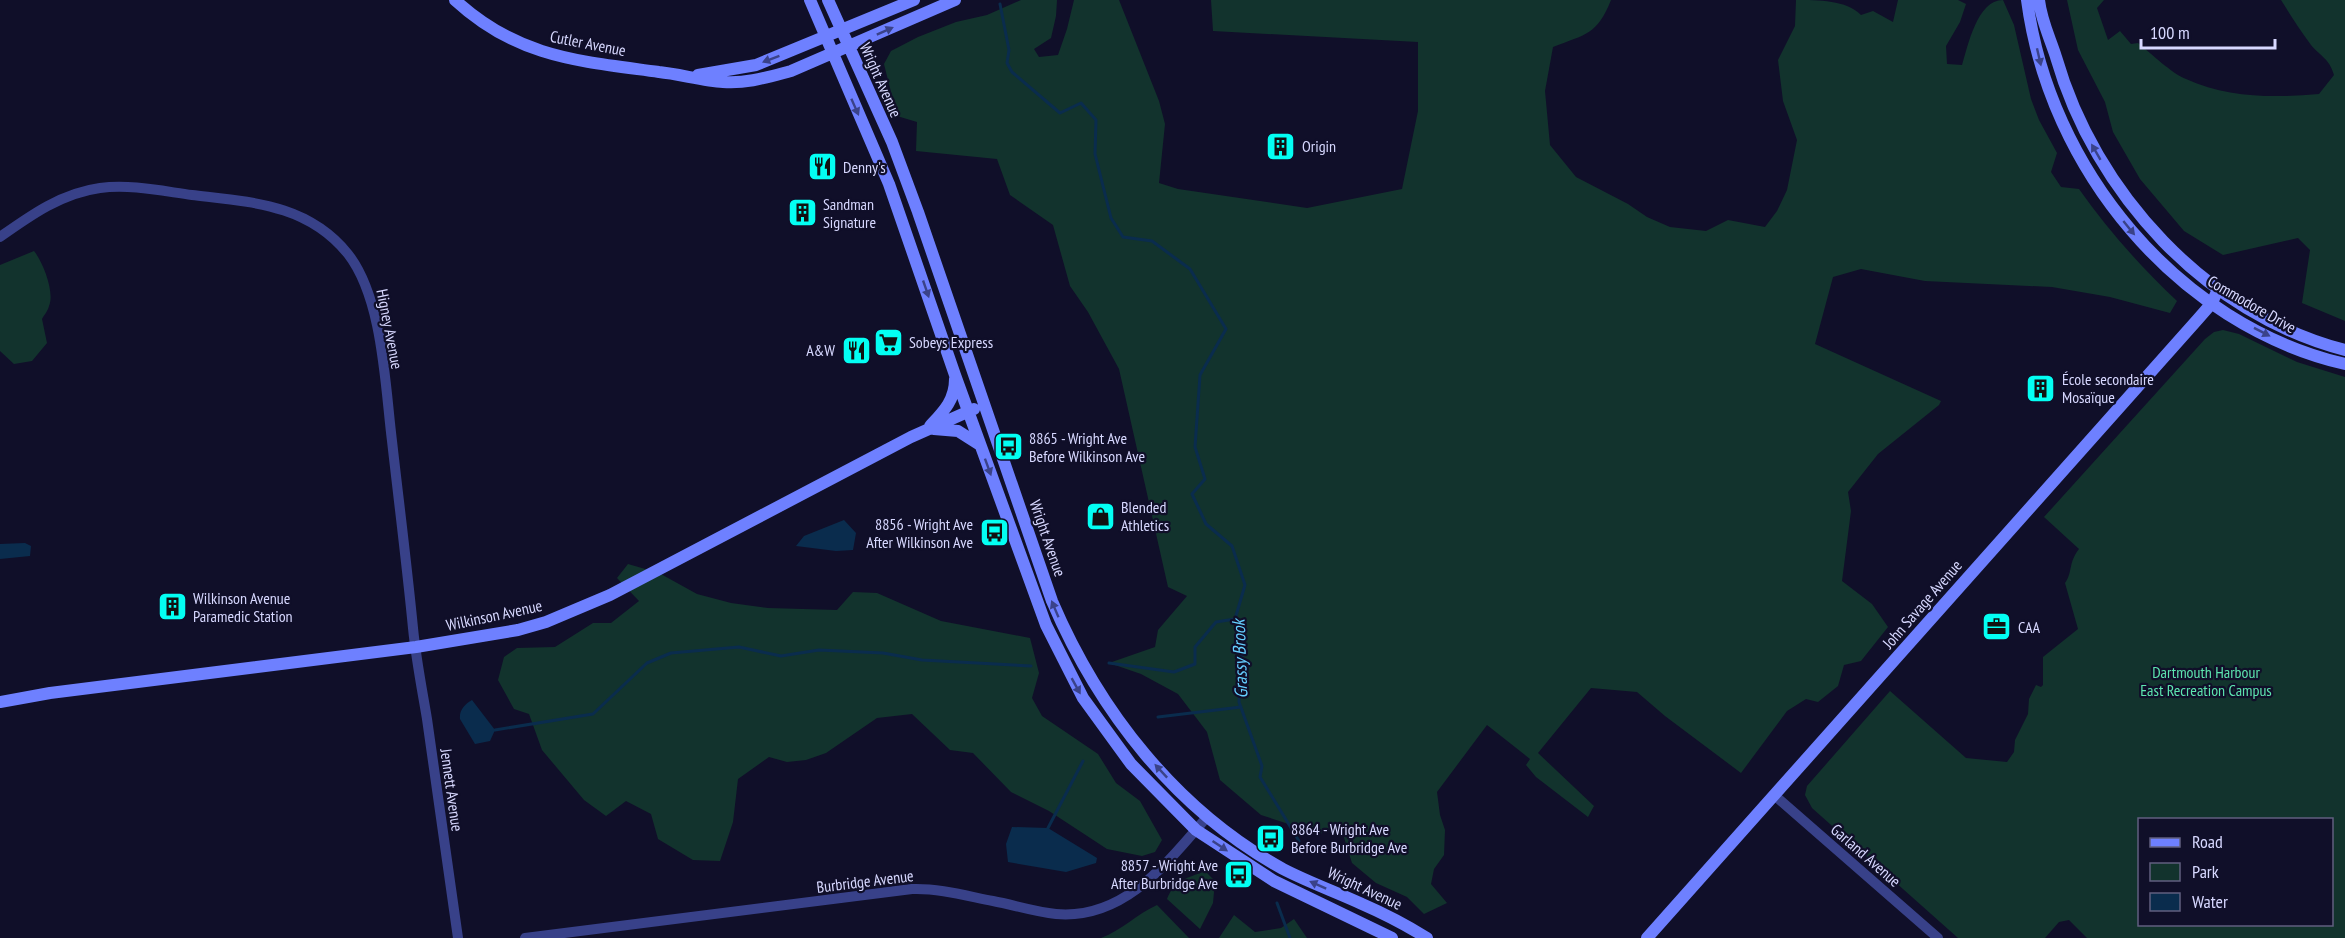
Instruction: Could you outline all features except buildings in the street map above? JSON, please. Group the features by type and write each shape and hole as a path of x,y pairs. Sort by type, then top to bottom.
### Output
{"main road":[{"name":"Cutler Avenue","path":"455,0 482,22 507,36 550,54 578,62 693,76 721,82 766,78 813,63 955,0"},
{"name":"Wright Avenue","path":"810,0 889,184 968,412 1046,625 1078,689 1104,730 1131,764 1196,830 1274,881 1392,938"},
{"name":"Wright Avenue","path":"828,0 892,142 1052,601 1083,666 1119,722 1169,780 1207,817 1236,840 1284,870 1393,918 1427,938"},
{"name":"Cutler Avenue","path":"693,76 756,65 914,0"},
{"name":"Commodore Drive","path":"2027,0 2041,68 2073,147 2094,181 2136,237 2166,267 2212,303 2306,352 2345,364"},
{"name":"Commodore Drive","path":"2039,0 2049,38 2072,104 2087,137 2109,174 2135,210 2159,237 2197,273 2218,289 2285,328 2322,344 2345,350"},
{"name":"John Savage Avenue","path":"1647,938 2212,303 2218,289"},
{"path":"927,430 950,404 954,393 955,375"},
{"name":"Wilkinson Avenue","path":"0,702 50,693 416,647 518,630 577,610 927,430 985,405"},
{"path":"927,430 958,431 981,445"}],"street":[{"name":"Higney Avenue","path":"0,237 47,205 77,193 101,188 131,187 282,208 300,215 333,238 356,266 371,298 383,366 416,647"},
{"name":"Jennett Avenue","path":"416,647 458,938"},
{"name":"Garland Avenue","path":"1774,795 1938,938"},
{"name":"Burbridge Avenue","path":"525,938 912,889 952,893 1056,914 1077,914 1098,910 1138,890 1157,874 1207,817"}],"green space":[{"path":"1021,0 1057,0 1051,38 1034,49 1039,57 1058,55 1074,0 1119,0 1159,101 1165,124 1159,183 1178,189 1307,208 1402,189 1418,111 1418,42 1213,31 1211,0 1611,0 1601,20 1589,32 1553,47 1545,91 1550,145 1576,177 1628,204 1647,217 1670,227 1706,231 1728,220 1765,227 1777,211 1787,190 1797,140 1783,101 1778,60 1795,26 1796,0 1840,4 1848,6 1861,15 1873,11 1893,22 1898,0 1958,0 1966,4 1960,22 1946,46 1947,64 1962,65 1980,16 1986,7 2003,0 2014,25 2031,99 2039,120 2057,153 2051,172 2061,187 2079,189 2125,247 2177,301 2170,313 2110,297 2052,287 1925,281 1861,269 1833,277 1815,344 1941,401 1878,454 1848,492 1851,511 1842,581 1872,604 1888,627 1861,661 1844,665 1838,686 1818,702 1806,699 1787,711 1741,773 1637,692 1591,688 1538,753 1594,806 1588,817 1536,777 1526,765 1530,759 1487,725 1437,792 1440,815 1445,830 1444,855 1434,869 1431,884 1447,903 1424,914 1407,897 1376,883 1352,863 1341,828 1319,834 1261,815 1220,780 1207,732 1178,694 1141,674 1109,663 1155,647 1158,630 1187,596 1168,587 1119,369 1088,312 1070,286 1053,225 1010,195 997,159 916,151 917,122 897,116 884,64 891,51 918,37 956,22 987,15"},
{"path":"2067,0 2104,0 2097,8 2108,40 2120,31 2131,44 2138,43 2168,68 2186,79 2235,93 2285,96 2319,94 2334,75 2327,61 2311,45 2281,0 2345,0 2345,321 2302,303 2310,250 2298,238 2223,255 2184,231 2140,179 2113,132 2105,102 2078,50"},
{"path":"34,251 41,262 50,293 48,308 42,319 47,343 32,361 14,364 0,351 0,265"},
{"name":"Dartmouth Harbour East Recreation Campus","path":"2223,330 2239,334 2297,362 2345,377 2345,938 2087,938 2069,920 2059,922 2045,938 1958,938 1812,808 1805,795 1807,786 1890,691 1966,758 2007,762 2014,752 2015,740 2028,714 2029,699 2036,685 2041,687 2043,685 2043,657 2078,629 2065,583 2079,549 2044,517 2205,339 2214,332"},
{"path":"628,564 659,573 697,594 731,603 768,608 837,610 853,592 877,593 941,621 1030,638 1039,673 1032,698 1042,716 1098,754 1116,783 1140,801 1162,840 1155,852 1142,856 1107,849 1049,811 1011,792 973,753 950,750 912,714 877,718 826,753 806,760 787,762 769,757 738,779 733,822 720,861 693,860 658,839 651,814 626,801 606,816 584,800 542,750 529,714 514,709 498,680 504,657 517,648 555,647 593,623 611,623 639,601 617,578"},
{"path":"1205,871 1215,881 1213,903 1200,929 1167,899 1178,883"},
{"path":"1157,905 1189,938 1101,938 1116,931"},
{"path":"1234,915 1255,932 1281,928 1294,919 1307,938 1219,938"}],"water":[{"path":"844,520 856,533 853,550 836,551 796,546 804,536"},
{"path":"25,543 31,546 30,556 0,559 0,544"},
{"path":"472,700 495,730 490,741 475,744 460,719 463,708"},
{"path":"1012,827 1048,828 1097,858 1096,863 1066,872 1008,862 1006,844"}],"waterway":[{"name":"Grassy Brook","path":"1000,4 1009,50 1007,63 1012,72 1060,113 1081,103 1096,120 1095,154 1111,218 1123,237 1152,241 1190,269 1226,329 1200,375 1195,447 1205,479 1192,494 1206,524 1232,546 1245,585 1235,619 1242,651 1239,702 1262,766 1260,777 1299,841"},
{"path":"1109,663 1174,672 1195,664 1195,647 1216,622 1235,619"},
{"path":"495,730 593,714 647,663 671,653 739,647 781,656 819,650 883,653 922,660 1031,666"},
{"path":"1158,717 1241,707"},
{"path":"1048,828 1083,761"},
{"name":"Grassy Brook","path":"1277,903 1290,938"}],"place":[{"name":"Origin","path":"1281,146"},
{"name":"Denny's","path":"822,167"},
{"name":"Sandman Signature","path":"802,213"},
{"name":"Sobeys Express","path":"888,342"},
{"name":"A&W","path":"856,350"},
{"name":"École secondaire Mosaïque","path":"2041,388"},
{"name":"8865 - Wright Ave Before Wilkinson Ave","path":"1008,447"},
{"name":"Blended Athletics","path":"1100,516"},
{"name":"8856 - Wright Ave After Wilkinson Ave","path":"994,533"},
{"name":"Wilkinson Avenue Paramedic Station","path":"172,607"},
{"name":"CAA","path":"1997,627"},
{"name":"8864 - Wright Ave Before Burbridge Ave","path":"1270,838"},
{"name":"8857 - Wright Ave After Burbridge Ave","path":"1239,874"}]}
